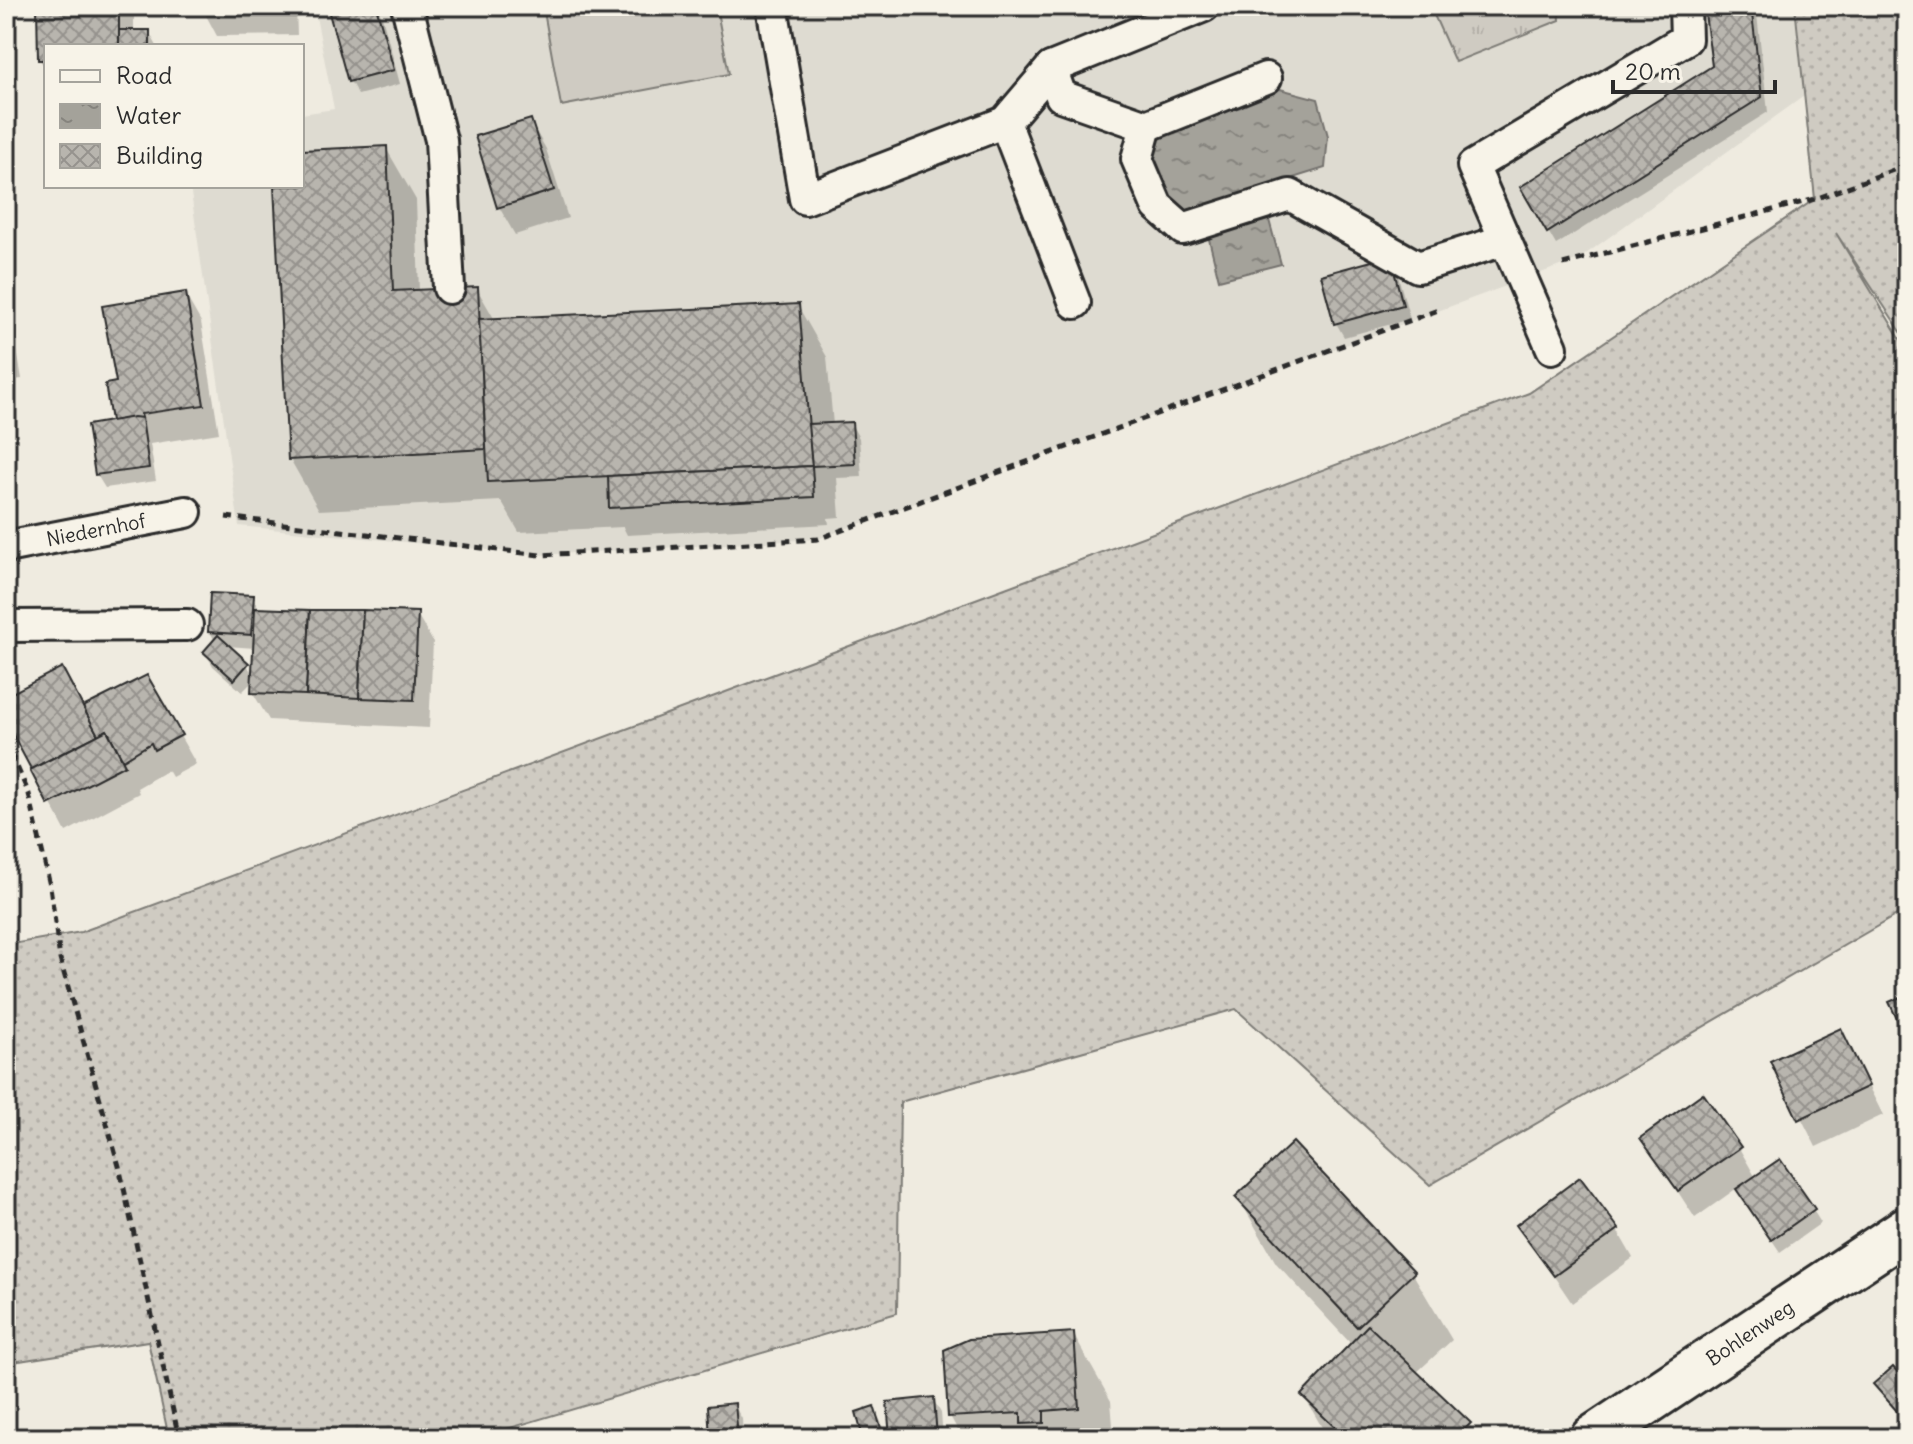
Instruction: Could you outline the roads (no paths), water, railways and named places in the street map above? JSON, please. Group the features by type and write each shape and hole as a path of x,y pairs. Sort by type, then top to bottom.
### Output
{"street":[{"name":"Bohlenweg","path":"1593,1438 1907,1229"}],"lane":[{"path":"407,6 441,140 449,288"},
{"path":"772,6 805,199 1005,122 1051,68 1204,6"},
{"path":"1552,348 1473,166 1686,39 1685,6"},
{"path":"1051,68 1061,96 1146,126 1266,78"},
{"path":"1005,122 1075,303"},
{"path":"1146,126 1137,159 1157,206 1183,229 1290,195 1418,267 1505,240"},
{"name":"Niedernhof","path":"6,547 186,512"},
{"path":"6,626 187,625"}],"water":[{"path":"1280,89 1318,99 1328,136 1325,168 1187,211 1166,196 1151,168 1153,131"},
{"path":"1269,220 1281,264 1219,280 1208,235"}]}
